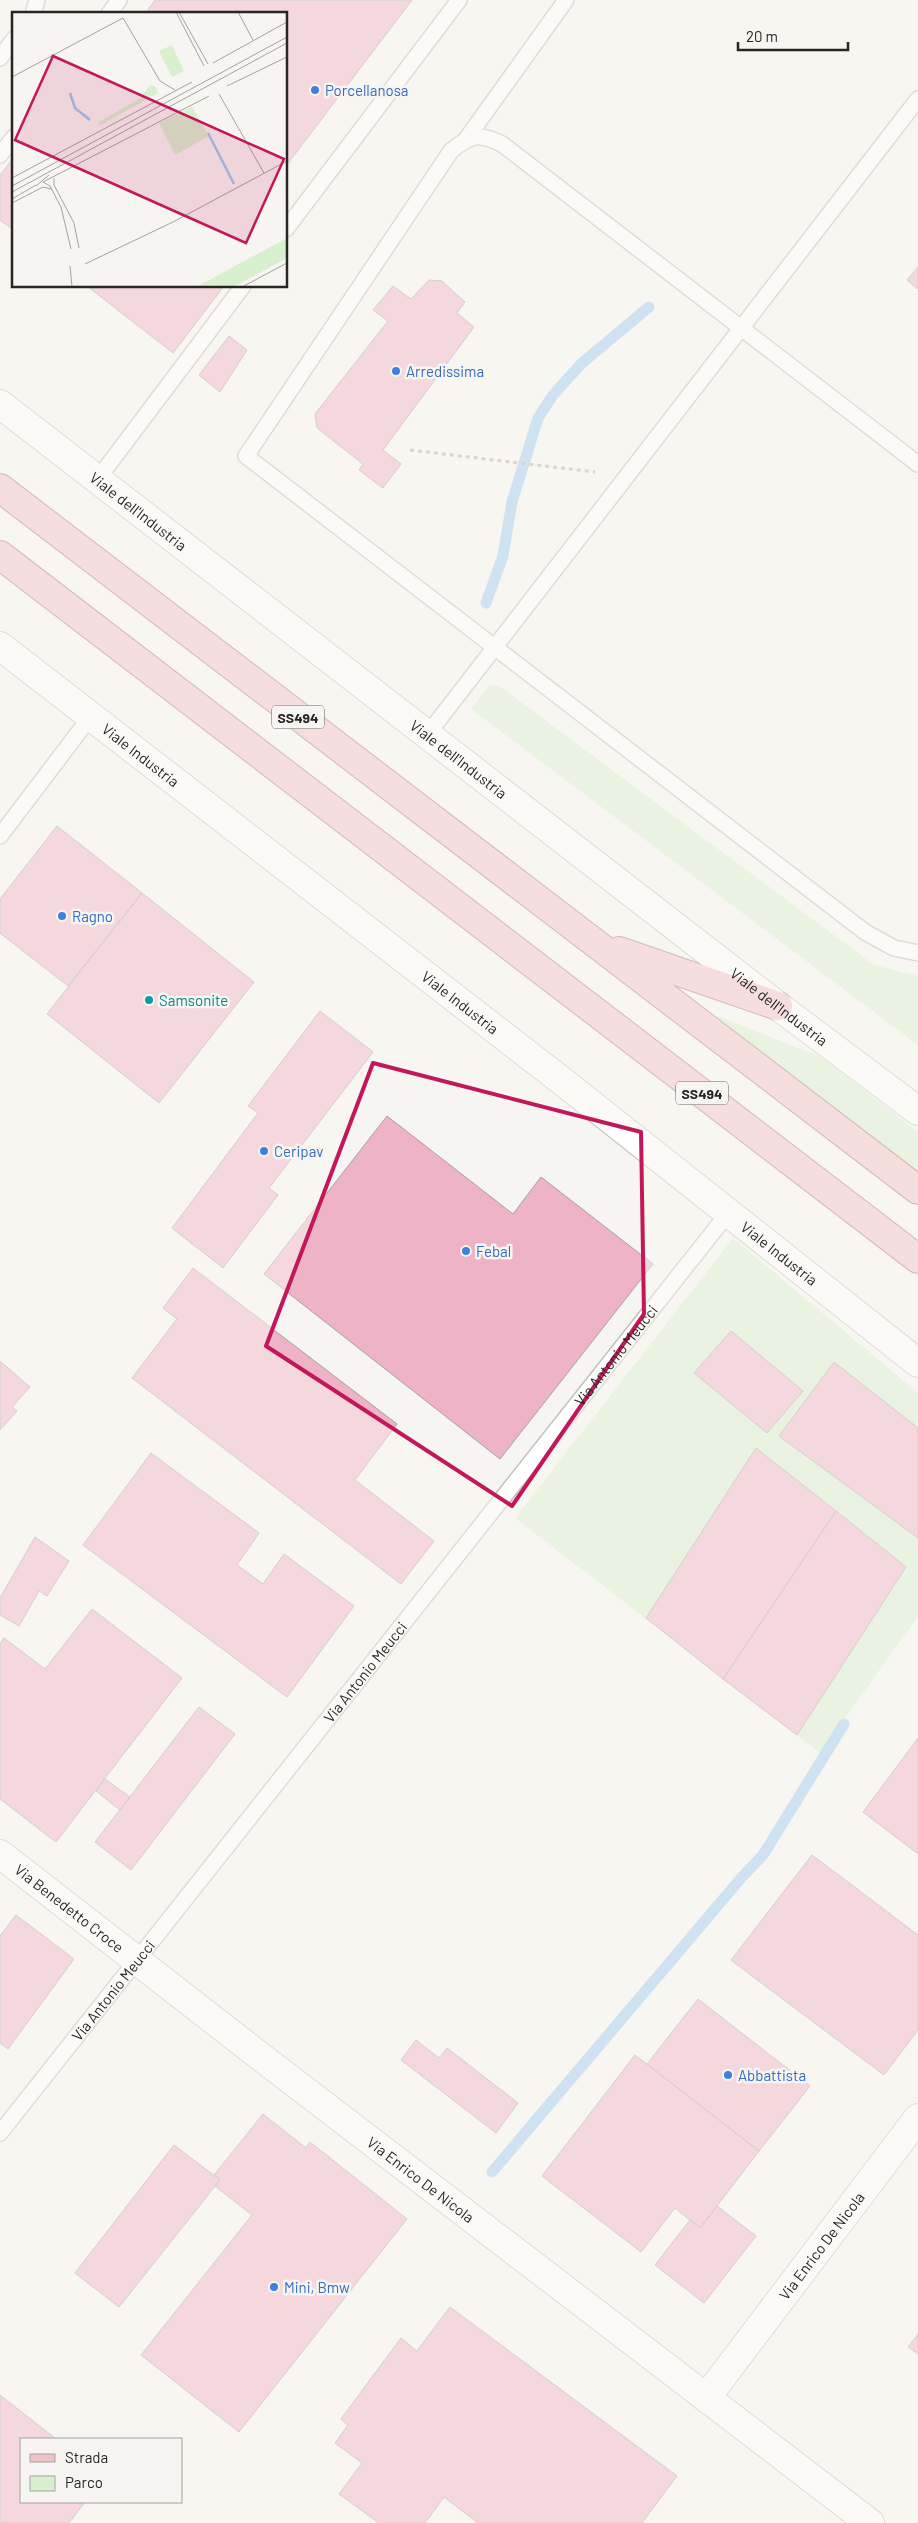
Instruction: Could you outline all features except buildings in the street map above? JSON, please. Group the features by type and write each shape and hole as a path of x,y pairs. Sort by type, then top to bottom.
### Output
{"main road":[{"name":"SS494","path":"0,488 918,1190"},
{"name":"SS494","path":"0,555 918,1259"},
{"path":"598,944 778,1006"}],"street":[{"name":"Viale dell'Industria","path":"0,404 778,1006 918,1111"},
{"name":"Viale Industria","path":"0,646 729,1212 918,1363"},
{"name":"Via Benedetto Croce","path":"0,1854 138,1961"},
{"name":"Via Enrico De Nicola","path":"138,1961 870,2523"},
{"name":"Via Enrico De Nicola","path":"706,2398 918,2118"}],"lane":[{"path":"110,12 119,0"},
{"path":"288,226 459,0"},
{"path":"566,0 467,138 451,151 246,456 865,932 894,948 918,954"},
{"path":"0,58 12,43"},
{"path":"427,735 918,99"},
{"path":"467,138 486,136 502,144 918,464"},
{"path":"0,155 12,140"},
{"path":"97,480 241,288"},
{"path":"0,836 92,716"},
{"name":"Via Antonio Meucci","path":"0,2133 729,1212"}],"path":[{"path":"410,450 626,476"}],"highlighted area":[{"path":"373,1063 641,1132 644,1314 512,1506 266,1346"}],"green space":[{"path":"490,684 502,688 874,965 918,976 918,1045 471,709"},
{"path":"700,1009 821,1057 918,1132 918,1176"},
{"path":"733,1238 918,1393 918,1616 820,1753 515,1518"}],"waterway":[{"path":"486,603 503,556 512,502 538,418 553,395 582,363 649,307"},
{"path":"492,2172 742,1877 763,1855 844,1724"}],"place":[{"name":"Porcellanosa","path":"315,90"},
{"name":"Arredissima","path":"396,371"},
{"name":"Ragno","path":"62,916"},
{"name":"Samsonite","path":"149,1000"},
{"name":"Ceripav","path":"264,1151"},
{"name":"Febal","path":"466,1251"},
{"name":"Abbattista","path":"728,2075"},
{"name":"Mini, Bmw","path":"274,2287"}]}
